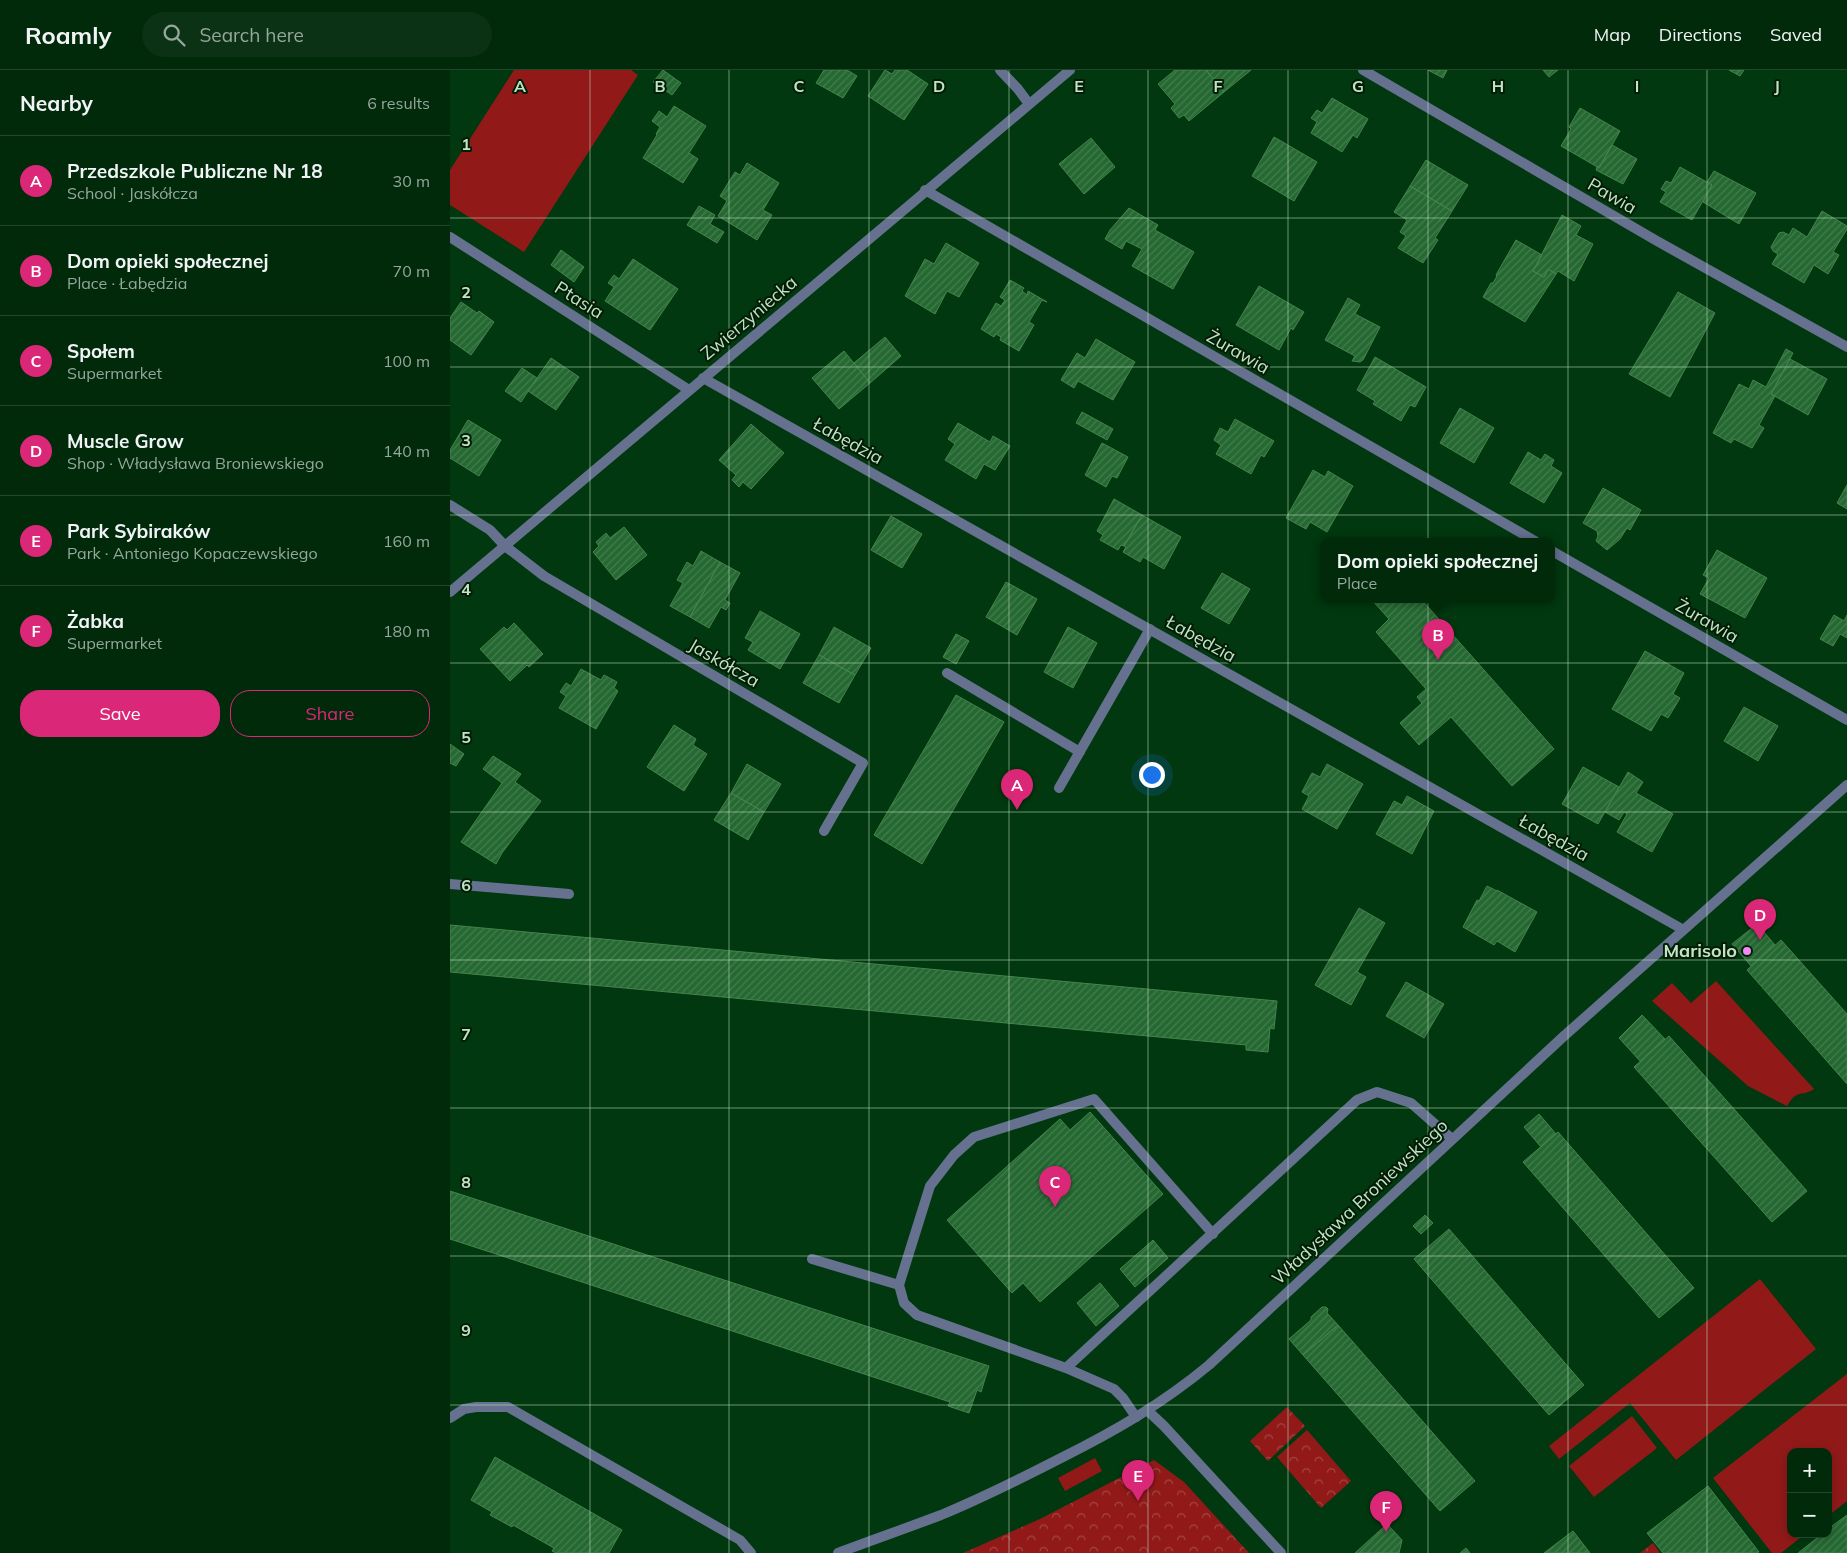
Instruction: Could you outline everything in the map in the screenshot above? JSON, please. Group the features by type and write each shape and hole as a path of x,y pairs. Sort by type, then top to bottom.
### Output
{"street":[{"path":"1000,70 1029,104"},
{"name":"Zwierzyniecka","path":"450,592 925,190 1070,70"},
{"name":"Pawia","path":"1363,70 1657,241 1847,347"},
{"name":"Żurawia","path":"925,190 1530,538"},
{"name":"Ptasia","path":"450,237 689,390"},
{"name":"Łabędzia","path":"704,378 1682,930"},
{"path":"450,505 490,530 505,546"},
{"name":"Jaskółcza","path":"505,546 544,576 863,763 824,831"},
{"name":"Żurawia","path":"1555,553 1847,720"},
{"path":"1059,788 1150,630"},
{"path":"947,673 1080,752"},
{"name":"Władysława Broniewskiego","path":"838,1553 941,1515 1000,1489 1096,1440 1148,1411 1178,1391 1209,1366 1452,1139 1682,930 1847,785"},
{"path":"450,884 569,894"},
{"path":"1066,1368 1357,1100 1377,1092 1411,1103 1452,1139"},
{"path":"1136,1417 1123,1398 1114,1389 1066,1368 917,1315 904,1303 899,1285 930,1186 954,1155 974,1137 1094,1099 1213,1234"},
{"path":"812,1259 899,1285"},
{"path":"450,1418 464,1409 508,1407 740,1540 751,1553"},
{"path":"1148,1411 1281,1553"}],"green space":[{"path":"514,70 631,70 638,75 524,252 450,205 450,170"},
{"path":"1716,981 1814,1089 1797,1095 1787,1106 1748,1086 1652,1001 1672,983 1691,1003"},
{"path":"1760,1279 1816,1349 1676,1460 1630,1403 1559,1459 1549,1446"},
{"path":"1847,1374 1847,1501 1832,1513 1832,1448 1787,1448 1787,1538 1800,1538 1781,1553 1772,1553 1713,1478"},
{"path":"1287,1407 1305,1426 1268,1461 1250,1441"},
{"path":"1632,1416 1657,1448 1594,1497 1569,1466"},
{"path":"1307,1430 1351,1481 1321,1508 1277,1457"},
{"path":"1095,1458 1102,1471 1065,1491 1058,1478"},
{"path":"1154,1460 1184,1482 1249,1553 963,1553 1040,1519"},
{"path":"1653,1543 1660,1553 1640,1553"}],"building":[{"path":"663,70 681,83 672,95 653,82"},
{"path":"824,70 847,70 857,76 843,98 816,83"},
{"path":"885,70 892,74 895,70 907,70 928,84 904,120 868,96"},
{"path":"1175,70 1206,70 1224,92 1189,121 1184,115 1179,118 1171,108 1175,104 1158,84"},
{"path":"1206,70 1251,70 1224,92"},
{"path":"1428,70 1447,70 1443,78"},
{"path":"1543,70 1558,70 1549,77"},
{"path":"1729,70 1744,70 1740,76"},
{"path":"1332,98 1368,119 1357,138 1353,135 1342,152 1311,133 1317,122 1311,118 1317,110 1322,113"},
{"path":"674,106 706,126 689,153 698,159 683,183 643,158 660,127 652,121 659,111 667,117"},
{"path":"1580,108 1620,131 1599,168 1561,146"},
{"path":"1274,137 1317,162 1294,201 1252,176"},
{"path":"1091,138 1115,167 1084,194 1059,164"},
{"path":"1612,145 1637,159 1623,184 1596,170"},
{"path":"1426,160 1468,185 1452,211 1410,186"},
{"path":"747,163 779,183 763,210 772,215 757,240 718,216 727,201 720,196 735,172 740,175"},
{"path":"1680,167 1712,185 1692,220 1660,202 1666,192 1661,189 1666,181 1671,183"},
{"path":"1714,171 1756,193 1739,224 1703,202 1712,185 1707,182"},
{"path":"1410,186 1452,211 1435,238 1438,240 1423,263 1398,248 1406,236 1400,232 1407,220 1394,212"},
{"path":"699,206 715,215 710,224 724,232 717,243 687,225"},
{"path":"1129,208 1158,225 1155,230 1194,252 1173,289 1132,266 1142,249 1126,241 1122,249 1105,239 1110,230"},
{"path":"1822,211 1847,226 1847,229 1833,252 1839,255 1828,274 1814,265 1804,283 1772,264 1778,254 1771,247 1779,233 1783,232 1789,235 1793,228 1807,237"},
{"path":"1562,215 1581,226 1576,235 1593,244 1574,281 1558,271 1556,274 1548,269 1544,277 1533,271"},
{"path":"1516,240 1542,255 1533,271 1544,277 1548,269 1556,274 1525,322 1483,297 1491,283 1493,283"},
{"path":"946,243 979,263 959,297 947,291 935,314 905,296 925,259 934,264"},
{"path":"561,250 584,267 574,282 551,265"},
{"path":"633,259 678,289 650,330 605,301 614,287 608,283 614,275 619,279"},
{"path":"1010,280 1024,288 1022,291 1027,295 1028,291 1047,302 1042,300 1029,322 1034,325 1019,351 1000,340 1001,337 996,334 994,337 981,329 996,303 1001,306 1005,300 1000,297"},
{"path":"1259,286 1304,312 1293,330 1291,328 1279,350 1236,325"},
{"path":"1678,292 1715,313 1670,397 1629,374"},
{"path":"1348,298 1360,305 1355,314 1380,327 1363,360 1360,362 1352,361 1355,356 1325,340"},
{"path":"461,302 477,313 479,311 494,322 471,355 450,340 450,318"},
{"path":"885,337 901,356 870,383 854,363"},
{"path":"1096,339 1135,362 1113,400 1078,381 1074,388 1061,380 1077,353 1085,358"},
{"path":"1786,349 1793,353 1771,394 1775,396 1759,425 1764,428 1752,448 1734,439 1731,443 1713,433 1739,384 1749,389 1753,380 1766,387"},
{"path":"844,351 870,383 839,409 812,378"},
{"path":"1375,357 1426,387 1415,407 1410,405 1401,421 1373,404 1375,401 1357,390"},
{"path":"551,358 579,377 556,410 528,391"},
{"path":"1790,359 1827,379 1808,415 1771,394"},
{"path":"522,368 537,378 521,402 505,391"},
{"path":"1460,408 1494,428 1474,463 1440,443"},
{"path":"1082,412 1113,429 1107,440 1076,423"},
{"path":"1235,419 1274,441 1264,457 1261,455 1251,474 1216,454 1221,445 1214,440 1220,428 1228,432"},
{"path":"468,420 501,440 479,476 450,458 450,450"},
{"path":"958,423 990,442 993,436 1010,446 995,470 984,464 976,479 945,460 955,444 948,439"},
{"path":"751,424 784,453 751,489 743,482 739,487 732,480 736,475 719,460"},
{"path":"1102,443 1128,457 1117,478 1112,476 1106,487 1085,475"},
{"path":"1528,452 1541,460 1545,454 1554,460 1551,466 1562,473 1544,503 1510,483"},
{"path":"1313,470 1325,477 1328,471 1353,486 1327,532 1310,522 1306,529 1286,518"},
{"path":"1847,485 1847,509 1837,503"},
{"path":"1603,488 1641,510 1630,530 1627,528 1620,539 1607,550 1596,541 1597,531 1583,523"},
{"path":"1114,499 1142,515 1124,546 1121,545 1118,550 1100,540 1103,535 1097,531"},
{"path":"1142,515 1181,537 1164,569 1143,557 1140,562 1123,552 1126,547 1124,546"},
{"path":"891,516 922,534 902,568 871,550"},
{"path":"624,527 647,555 616,580 593,552 599,546 596,542 606,533 610,538"},
{"path":"1717,550 1767,578 1745,618 1700,594 1709,578 1703,575"},
{"path":"701,551 720,562 690,617 670,606 683,583 677,580 687,562 693,566"},
{"path":"720,562 740,573 725,600 730,603 726,610 721,607 709,628 690,617"},
{"path":"1222,573 1250,589 1229,624 1201,608"},
{"path":"1006,582 1037,599 1017,635 986,617"},
{"path":"1375,603 1425,603 1554,749 1512,786 1451,717 1419,745 1400,723 1422,703 1417,697 1426,689 1376,632 1389,619"},
{"path":"760,611 800,634 780,669 748,650 753,642 745,638"},
{"path":"1834,615 1844,621 1847,615 1847,638 1840,634 1833,646 1820,639"},
{"path":"514,623 543,654 529,667 527,665 510,681 480,649 504,627 507,630"},
{"path":"834,627 871,648 855,675 819,655"},
{"path":"1068,627 1097,643 1073,688 1044,672"},
{"path":"956,634 969,641 956,664 943,657"},
{"path":"1645,651 1684,673 1673,694 1680,698 1668,718 1661,714 1651,731 1612,709"},
{"path":"819,655 855,675 839,703 803,683"},
{"path":"581,669 601,680 604,675 617,682 614,688 618,691 596,729 559,708 566,696 560,692 566,683 571,686"},
{"path":"956,695 1004,722 922,864 874,835"},
{"path":"1744,707 1778,726 1758,761 1724,741"},
{"path":"674,725 696,739 693,745 707,754 684,791 647,767"},
{"path":"450,744 464,754 456,766 450,763"},
{"path":"493,756 521,774 515,782 541,801 502,853 496,864 461,842 502,783 483,769"},
{"path":"747,764 781,784 764,812 731,793"},
{"path":"1327,764 1363,784 1337,829 1302,809 1309,796 1302,792 1312,773 1320,777"},
{"path":"1583,767 1619,787 1598,824 1562,804"},
{"path":"1628,772 1643,782 1636,793 1673,814 1652,852 1617,832 1627,814 1624,812 1619,820 1605,812"},
{"path":"731,793 764,812 748,840 714,820"},
{"path":"1407,796 1434,811 1412,854 1376,834 1394,801 1402,805"},
{"path":"1487,886 1537,912 1515,952 1497,941 1494,945 1463,927 1477,900 1479,901"},
{"path":"1359,908 1385,923 1357,972 1366,977 1351,1005 1315,985"},
{"path":"1757,924 1775,945 1751,966 1732,944"},
{"path":"450,925 1277,1001 1274,1029 1270,1028 1268,1052 1246,1050 1246,1045 450,972"},
{"path":"1781,940 1847,1014 1847,1084 1747,970"},
{"path":"1406,982 1444,1004 1424,1038 1386,1016"},
{"path":"1642,1015 1665,1039 1640,1061 1619,1038"},
{"path":"1669,1036 1807,1191 1772,1222 1634,1067"},
{"path":"1090,1112 1163,1194 1040,1302 1023,1283 1012,1293 947,1220 1060,1119 1070,1130"},
{"path":"1539,1114 1556,1134 1541,1147 1524,1127"},
{"path":"1558,1132 1694,1288 1659,1318 1523,1162"},
{"path":"450,1191 989,1366 981,1392 977,1390 969,1413 948,1406 950,1402 450,1239"},
{"path":"1425,1215 1433,1223 1421,1234 1413,1226"},
{"path":"1449,1229 1584,1385 1549,1415 1414,1259"},
{"path":"1153,1240 1168,1258 1135,1287 1120,1269"},
{"path":"1100,1283 1119,1306 1096,1326 1077,1303"},
{"path":"1322,1307 1328,1309 1327,1313 1338,1325 1303,1355 1289,1339 1311,1320 1311,1317"},
{"path":"1338,1325 1475,1481 1440,1511 1303,1355"},
{"path":"495,1457 622,1530 609,1553 556,1553 552,1551 554,1548 513,1525 512,1527 490,1515 492,1512 471,1500"},
{"path":"1708,1486 1759,1552 1663,1553 1647,1533"},
{"path":"1847,1515 1847,1553 1798,1553 1817,1538 1832,1538 1832,1526"},
{"path":"1387,1524 1402,1540 1399,1553 1355,1553"},
{"path":"1573,1531 1590,1553 1544,1553"},
{"path":"1466,1548 1470,1553 1460,1553"}],"place":[{"name":"Dom opieki społecznej","path":"1438,660"},
{"name":"Przedszkole Publiczne Nr 18","path":"1017,810"},
{"name":"Muscle Grow","path":"1760,940"},
{"name":"Marisolo","path":"1747,951"},
{"name":"Społem","path":"1055,1207"},
{"name":"Park Sybiraków","path":"1138,1501"},
{"name":"Żabka","path":"1386,1532"}]}
